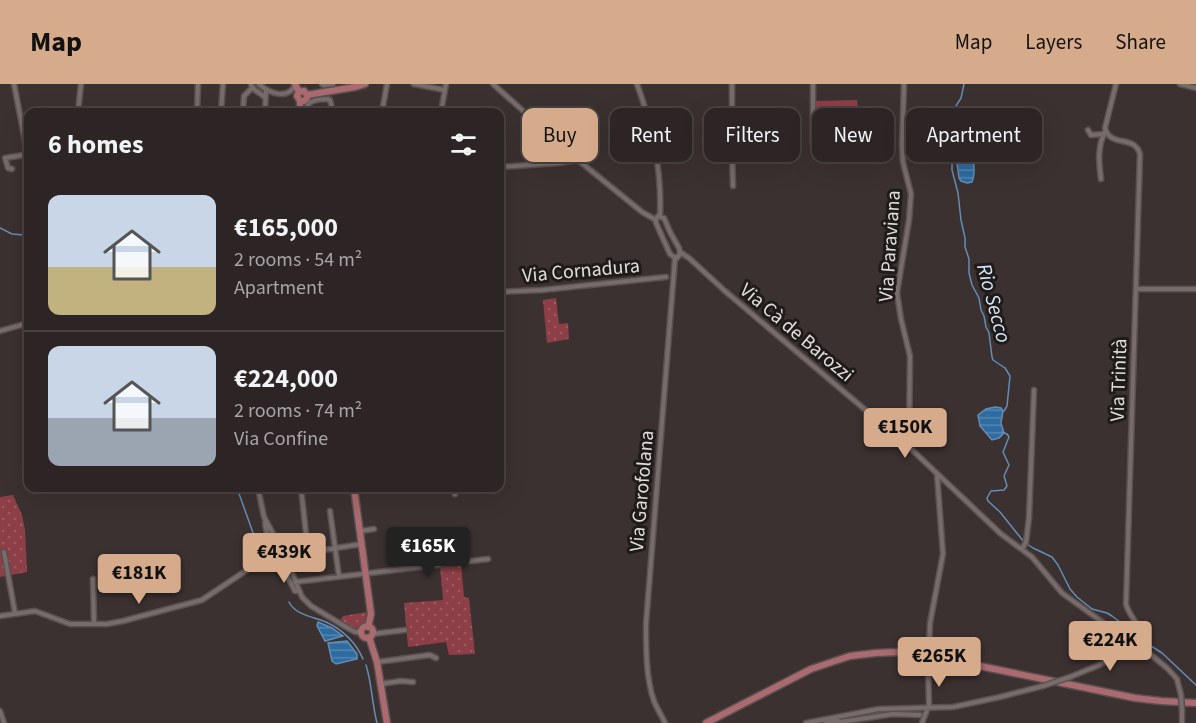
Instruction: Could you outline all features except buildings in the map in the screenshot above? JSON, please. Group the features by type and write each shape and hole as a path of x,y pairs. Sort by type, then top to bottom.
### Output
{"main road":[{"path":"295,84 299,92 297,98 300,101 300,108"},
{"path":"307,95 365,84"},
{"path":"299,92 304,91 307,95"},
{"path":"300,101 306,100 307,95"},
{"path":"355,492 370,614 368,627"},
{"path":"368,627 364,627 361,632 363,637 371,636"},
{"path":"368,627 372,629 371,636 387,723"},
{"path":"706,723 821,665 849,656 888,652 926,655 1144,700 1196,703"}],"street":[{"path":"14,84 24,136"},
{"path":"78,108 81,84"},
{"path":"197,108 198,84"},
{"path":"220,108 223,84"},
{"path":"259,84 266,90 278,94 288,93 294,89 295,84"},
{"path":"323,85 333,84"},
{"path":"382,108 387,84"},
{"path":"414,84 445,90"},
{"path":"442,108 446,84"},
{"path":"493,84 522,110"},
{"path":"580,162 642,212 656,220 670,254 675,258 679,257 681,252 664,218 660,216 656,155 637,84"},
{"path":"732,84 733,186"},
{"path":"813,84 813,108"},
{"name":"Via Paraviana","path":"904,84 902,146 911,194 897,293 910,356 908,446"},
{"path":"1101,179 1099,162 1101,140 1105,133 1116,84"},
{"path":"1180,84 1196,88"},
{"path":"243,108 244,96 252,86 265,99"},
{"path":"265,108 266,90"},
{"path":"306,108 311,102 328,99 332,108"},
{"name":"Via Trinità","path":"1088,130 1091,135 1105,133 1113,139 1134,144 1140,154 1126,604 1128,612 1142,631 1141,643"},
{"path":"12,169 8,168 5,158 24,155"},
{"path":"504,167 565,162"},
{"path":"656,220 660,216"},
{"name":"Via Cà de Barozzi","path":"681,252 908,446 1001,534 1032,557 1062,593 1087,612 1141,643 1174,674 1181,695 1182,723"},
{"name":"Via Garofolana","path":"665,723 654,703 651,691 646,624 675,258"},
{"name":"Via Cornadura","path":"504,292 549,290 666,277"},
{"path":"1136,290 1196,289"},
{"path":"0,331 24,324"},
{"path":"1022,549 1029,518 1034,390"},
{"path":"922,723 929,704 930,622 943,554 938,474"},
{"path":"260,492 265,527 274,552 295,591 298,591"},
{"path":"301,492 308,552"},
{"path":"330,512 339,577"},
{"path":"264,517 285,556 302,597 311,606 346,627 355,632 361,632"},
{"path":"360,531 374,529"},
{"path":"285,556 362,544"},
{"path":"4,552 15,614"},
{"path":"0,616 36,611 70,624 123,621 202,600 274,552"},
{"path":"295,582 488,560"},
{"path":"93,579 94,624"},
{"path":"371,636 405,630"},
{"path":"826,723 862,712 893,708 953,707 1008,695 1070,677 1141,643"},
{"path":"377,662 430,655 436,658"},
{"path":"381,684 400,681 413,682"},
{"path":"893,708 893,714"},
{"path":"0,711 4,723"},
{"path":"809,723 838,719 840,722 893,714 920,715"}],"shaded area":[{"path":"857,100 858,108 815,108 815,101"},
{"path":"556,298 559,324 568,323 569,339 547,343 543,300"},
{"path":"13,495 22,515 25,530 27,572 0,577 0,497"},
{"path":"461,563 464,597 469,598 475,654 449,655 446,642 408,647 404,603 443,600 440,566"},
{"path":"367,612 366,620 359,628 352,628 343,623 341,619 343,616"}],"water":[{"path":"973,162 972,182 961,181 957,163"},
{"path":"995,407 1003,411 1001,423 1004,433 992,440 980,426 978,415 986,409"},
{"path":"318,622 343,636 325,641 317,626"},
{"path":"347,641 357,654 357,659 336,664 332,661 328,643"}],"waterway":[{"name":"Rio Secco","path":"964,84 961,98 954,109 951,120 952,170 969,259 969,273 989,333 992,357 1005,368 1010,376 1007,406 1004,411"},
{"path":"0,228 12,234 24,235"},
{"name":"Rio Secco","path":"1002,432 1009,437 1003,452 1009,465 1004,476 1007,486 1004,490 991,491 987,498 988,501 1024,542 1052,557 1077,597 1092,609 1112,616 1136,639 1162,653 1196,685"},
{"path":"238,492 261,555 270,552"},
{"path":"289,602 300,613 326,622 343,633 353,642 363,659"},
{"path":"366,665 377,723"}]}
